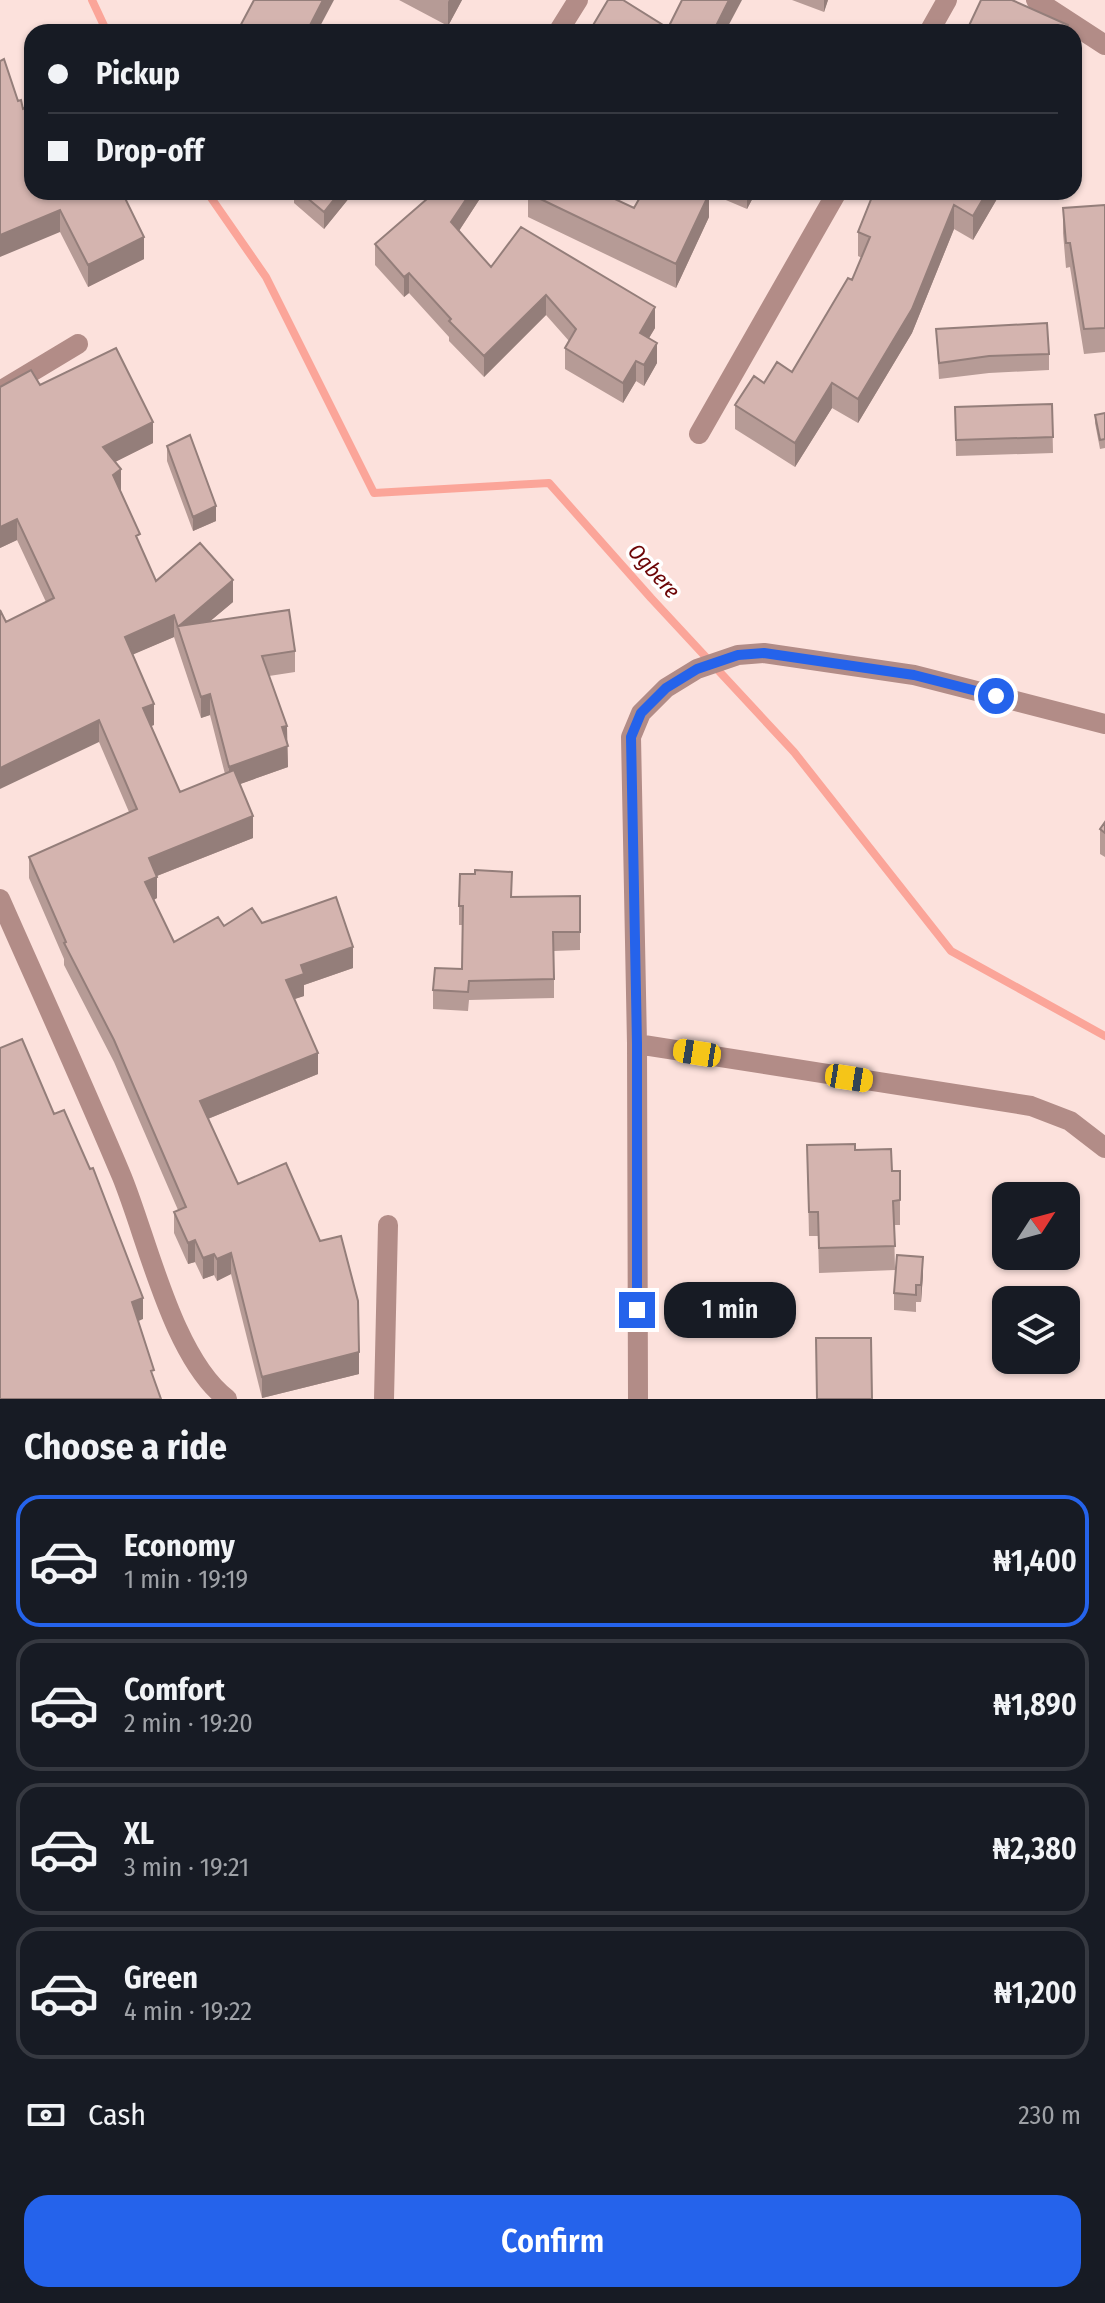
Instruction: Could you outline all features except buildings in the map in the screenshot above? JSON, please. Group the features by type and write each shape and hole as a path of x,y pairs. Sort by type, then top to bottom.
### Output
{"street":[{"path":"563,24 578,0"},
{"path":"934,24 947,0"},
{"path":"1036,0 1073,24"},
{"path":"1082,30 1105,45"},
{"path":"699,434 832,200"},
{"path":"0,391 78,344"},
{"path":"638,1399 637,1044 631,737 641,713 666,688 697,669 738,655 764,653 914,675 1105,724"},
{"path":"0,899 122,1178 178,1330 198,1368 227,1399"},
{"path":"637,1044 1031,1106 1070,1121 1105,1148"},
{"path":"384,1399 388,1225"}],"waterway":[{"name":"Ogbere","path":"92,0 103,24"},
{"name":"Ogbere","path":"213,200 266,277 374,493 549,483 794,752 951,951 1105,1036"}],"route":[{"path":"637,1310 637,1044 631,737 641,713 666,688 697,669 738,655 764,653 914,675 996,696"}]}
